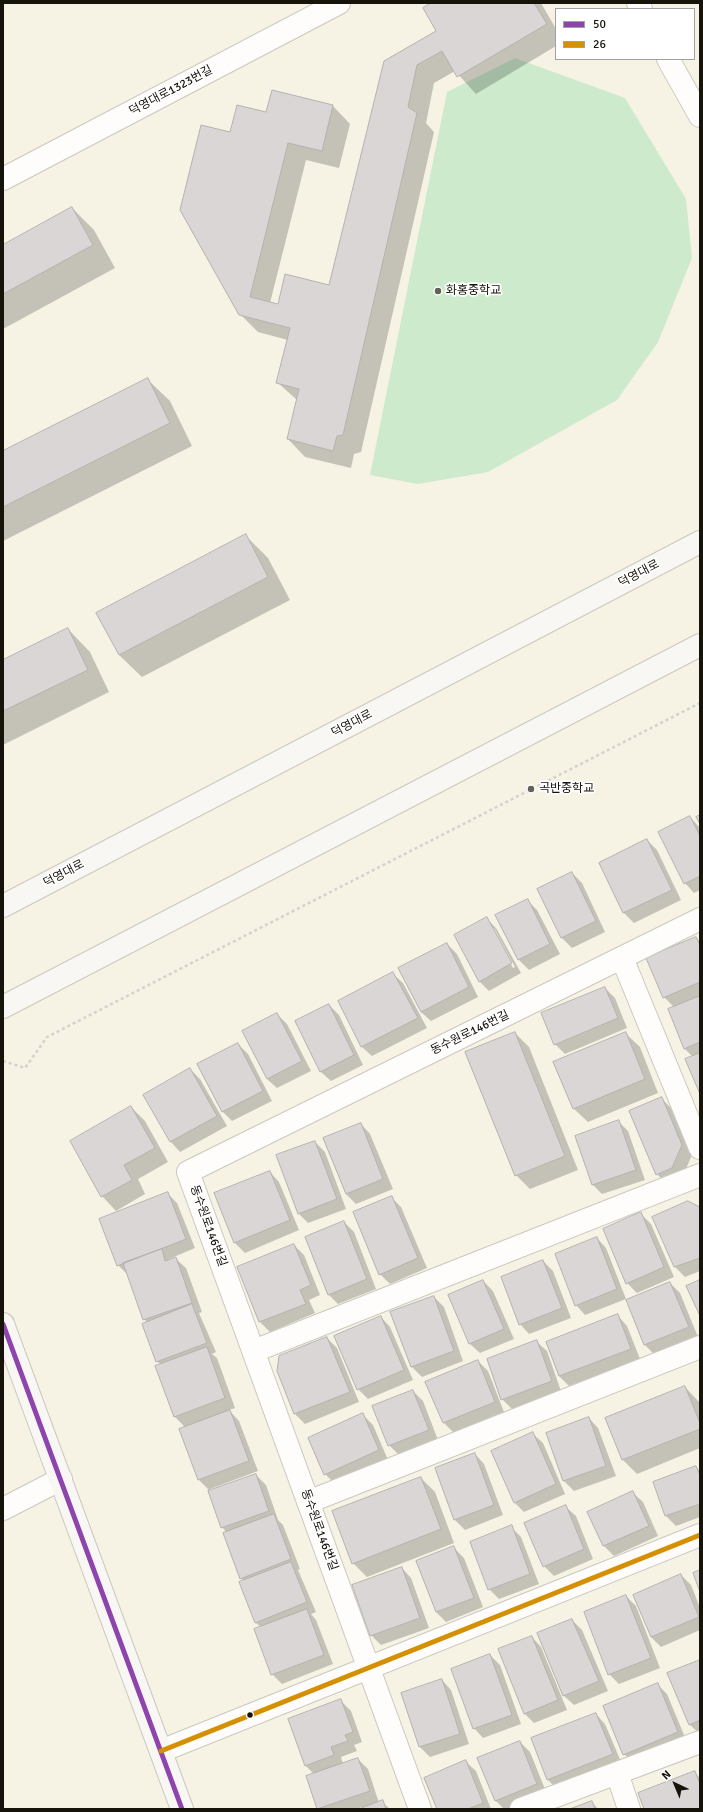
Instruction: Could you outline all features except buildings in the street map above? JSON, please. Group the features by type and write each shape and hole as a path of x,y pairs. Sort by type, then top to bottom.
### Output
{"main road":[{"name":"덕영대로","path":"3,906 700,542"},
{"path":"3,1007 700,645"},
{"path":"3,1324 182,1809"}],"street":[{"name":"덕영대로1323번길","path":"3,179 339,3"},
{"path":"669,60 700,116"},
{"name":"동수원로146번길","path":"420,1809 188,1172 700,919"},
{"path":"622,958 700,1148"},
{"path":"254,1351 700,1175"},
{"path":"308,1502 700,1348"},
{"path":"3,1509 61,1479"},
{"path":"161,1751 700,1535"},
{"path":"521,1809 700,1742"},
{"path":"617,1773 629,1809"}],"path":[{"path":"3,1061 25,1068 47,1038 700,703"}],"green space":[{"path":"515,58 625,98 686,199 692,258 658,342 617,400 488,472 418,484 370,475 447,92"}],"transit line":[{"name":"50","path":"3,1324 182,1809"},
{"name":"26","path":"161,1751 700,1535"}],"place":[{"name":"화홍중학교","path":"438,291"},
{"name":"곡반중학교","path":"531,789"}]}
